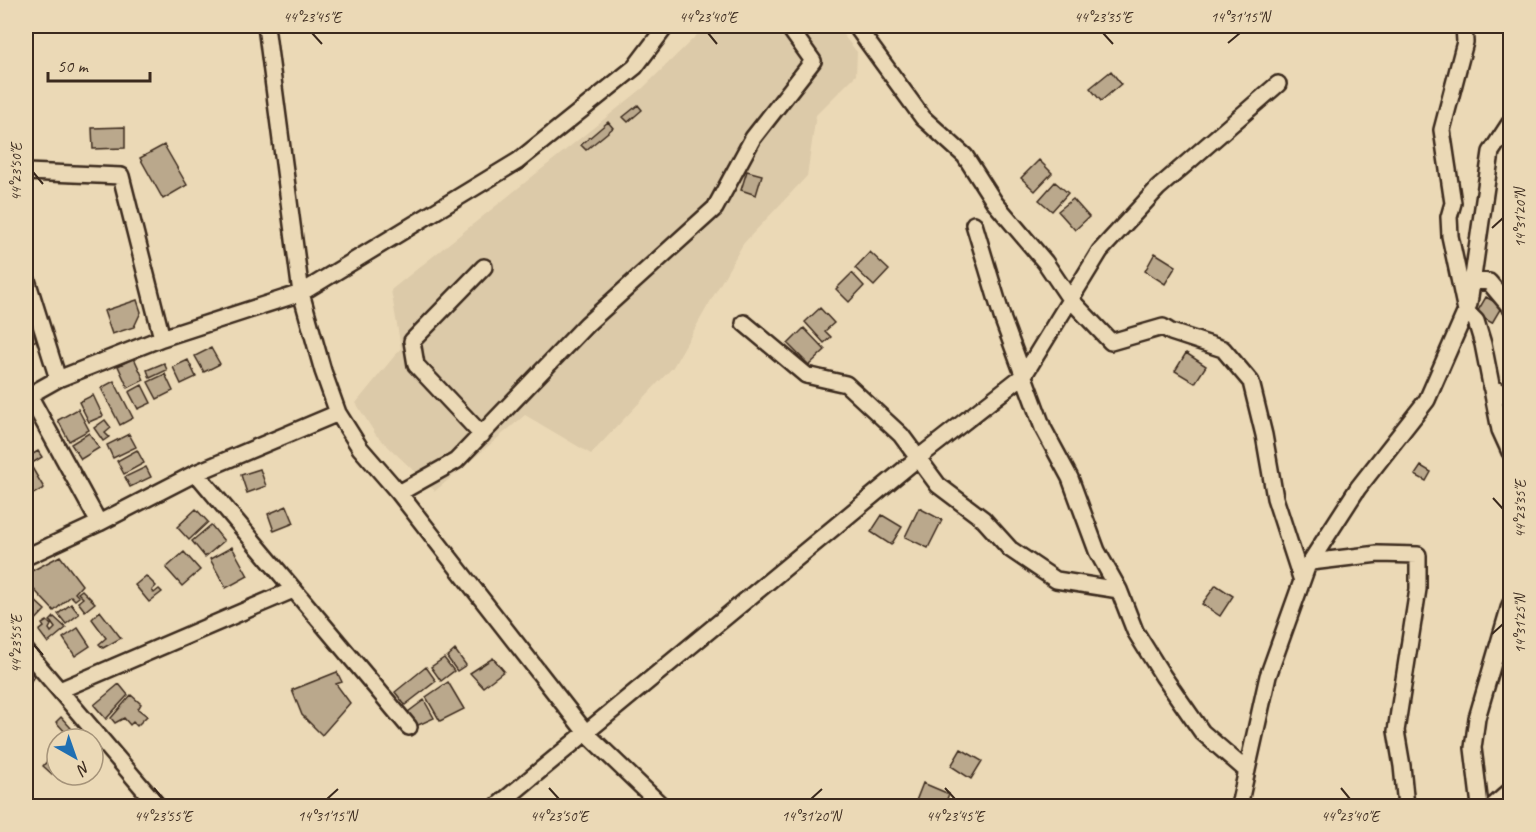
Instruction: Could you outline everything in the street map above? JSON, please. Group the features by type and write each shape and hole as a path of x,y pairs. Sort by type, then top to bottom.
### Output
{"street":[{"path":"266,26 301,293 323,371 338,413 360,448 399,494 587,734 662,807"},
{"path":"99,523 27,396 58,379 162,338 301,293 518,162 636,67 666,26"},
{"path":"399,494 456,461 587,324 715,208 753,138 813,61 788,26"},
{"path":"856,26 922,118 965,156 995,203 1045,262 1070,299 1111,342 1163,327 1171,332 1223,349 1251,382 1264,435 1275,498 1302,581"},
{"path":"1464,26 1465,42 1442,130 1453,203 1449,217 1450,237 1466,311 1476,321 1489,365 1500,430 1510,452"},
{"path":"497,807 918,458 1024,375 1100,251 1158,188 1278,84"},
{"path":"1241,804 1268,676 1302,581 1311,562 1358,489 1427,400 1469,304 1491,152 1510,123"},
{"path":"26,172 121,176 162,338"},
{"path":"974,224 1003,320 1043,428 1070,478 1097,550 1119,590 1135,631 1202,732 1247,771"},
{"path":"482,435 416,365 412,341 484,267"},
{"path":"26,277 58,379"},
{"path":"1472,280 1489,282 1510,307"},
{"path":"744,323 806,375 846,384 901,435 938,485 983,519 1010,549 1056,580 1119,590"},
{"path":"1491,387 1510,397"},
{"path":"26,557 99,523 196,473 338,413"},
{"path":"196,473 409,727"},
{"path":"1311,562 1378,554 1418,555 1418,589 1396,730 1406,807"},
{"path":"60,690 293,590"},
{"path":"1480,807 1473,748 1476,718 1510,605"},
{"path":"26,651 158,807"},
{"path":"1493,807 1510,791"}],"shaded area":[{"path":"706,26 836,26 857,52 856,75 816,115 807,176 743,244 673,367 591,454 525,415 435,491 376,435 356,403 401,348 391,290 643,88"}],"building":[{"path":"1111,71 1121,84 1101,101 1090,88"},
{"path":"638,105 642,110 628,122 623,117"},
{"path":"608,122 613,128 586,150 581,145"},
{"path":"125,127 125,148 93,149 92,128"},
{"path":"164,145 187,185 163,199 140,158"},
{"path":"1039,160 1052,173 1035,191 1021,178"},
{"path":"747,171 762,175 756,195 741,190"},
{"path":"1055,182 1068,193 1052,211 1039,200"},
{"path":"1073,199 1089,217 1075,230 1058,211"},
{"path":"870,252 889,270 874,286 855,268"},
{"path":"1155,253 1176,266 1165,284 1145,271"},
{"path":"852,273 864,286 849,302 836,289"},
{"path":"1486,297 1502,306 1492,323 1476,314"},
{"path":"137,300 141,312 134,327 112,334 104,311"},
{"path":"820,308 834,323 825,331 831,337 824,343 805,322"},
{"path":"33,320 42,337 33,342 26,329 26,324"},
{"path":"804,328 825,350 809,365 788,344"},
{"path":"211,348 220,364 204,372 195,356"},
{"path":"1186,353 1206,366 1195,383 1175,371"},
{"path":"134,358 144,380 128,388 118,366"},
{"path":"188,360 196,377 181,384 173,367"},
{"path":"164,363 167,370 150,378 147,370"},
{"path":"165,374 173,391 157,399 148,382"},
{"path":"114,381 133,418 120,425 101,388"},
{"path":"142,385 151,403 138,409 129,392"},
{"path":"93,395 103,416 89,422 79,402"},
{"path":"78,409 89,430 69,441 58,420"},
{"path":"105,420 111,428 105,433 109,437 103,441 94,428"},
{"path":"89,433 99,448 81,459 71,444"},
{"path":"129,434 136,447 113,458 107,445"},
{"path":"137,450 144,463 124,474 117,461"},
{"path":"38,451 42,457 26,467 26,458"},
{"path":"31,466 44,488 26,498 26,470"},
{"path":"1421,466 1431,472 1426,481 1415,475"},
{"path":"146,467 151,477 130,487 125,477"},
{"path":"260,469 266,486 247,493 241,475"},
{"path":"287,506 294,523 274,531 268,514"},
{"path":"919,508 942,520 928,548 905,537"},
{"path":"196,509 208,522 189,540 177,527"},
{"path":"882,515 902,527 891,545 871,532"},
{"path":"211,525 224,541 205,557 192,541"},
{"path":"232,547 248,576 226,588 210,559"},
{"path":"184,552 200,570 182,586 166,568"},
{"path":"60,556 82,585 75,593 79,597 75,600 71,596 54,611 26,581 26,574"},
{"path":"146,576 156,586 152,590 154,593 159,589 162,592 149,602 135,585"},
{"path":"1216,585 1233,596 1220,616 1202,604"},
{"path":"82,590 95,603 85,611 78,602 83,598 78,593"},
{"path":"33,599 45,610 28,628 26,626 26,607"},
{"path":"71,604 79,614 66,624 58,614"},
{"path":"100,611 121,638 103,648 99,644 106,638 92,619"},
{"path":"54,617 66,628 48,643 39,631 44,627 42,624 47,621 51,625 49,629 51,632 55,628 50,621"},
{"path":"78,628 90,646 75,656 63,638"},
{"path":"455,650 466,665 457,671 447,657"},
{"path":"444,658 454,671 441,681 431,667"},
{"path":"493,658 504,671 483,687 470,673"},
{"path":"426,667 436,681 405,705 395,692"},
{"path":"26,668 34,676 26,689"},
{"path":"337,672 342,682 336,684 350,703 322,735 302,715 292,690"},
{"path":"448,682 464,709 440,721 426,697"},
{"path":"119,684 128,695 106,719 94,705"},
{"path":"131,695 141,704 138,709 147,716 137,726 133,722 130,725 124,718 115,723 111,718"},
{"path":"424,700 434,718 416,726 408,712"},
{"path":"61,717 70,727 61,727 56,722"},
{"path":"961,749 982,761 971,779 951,766"},
{"path":"923,783 949,794 944,806 914,806"}]}
